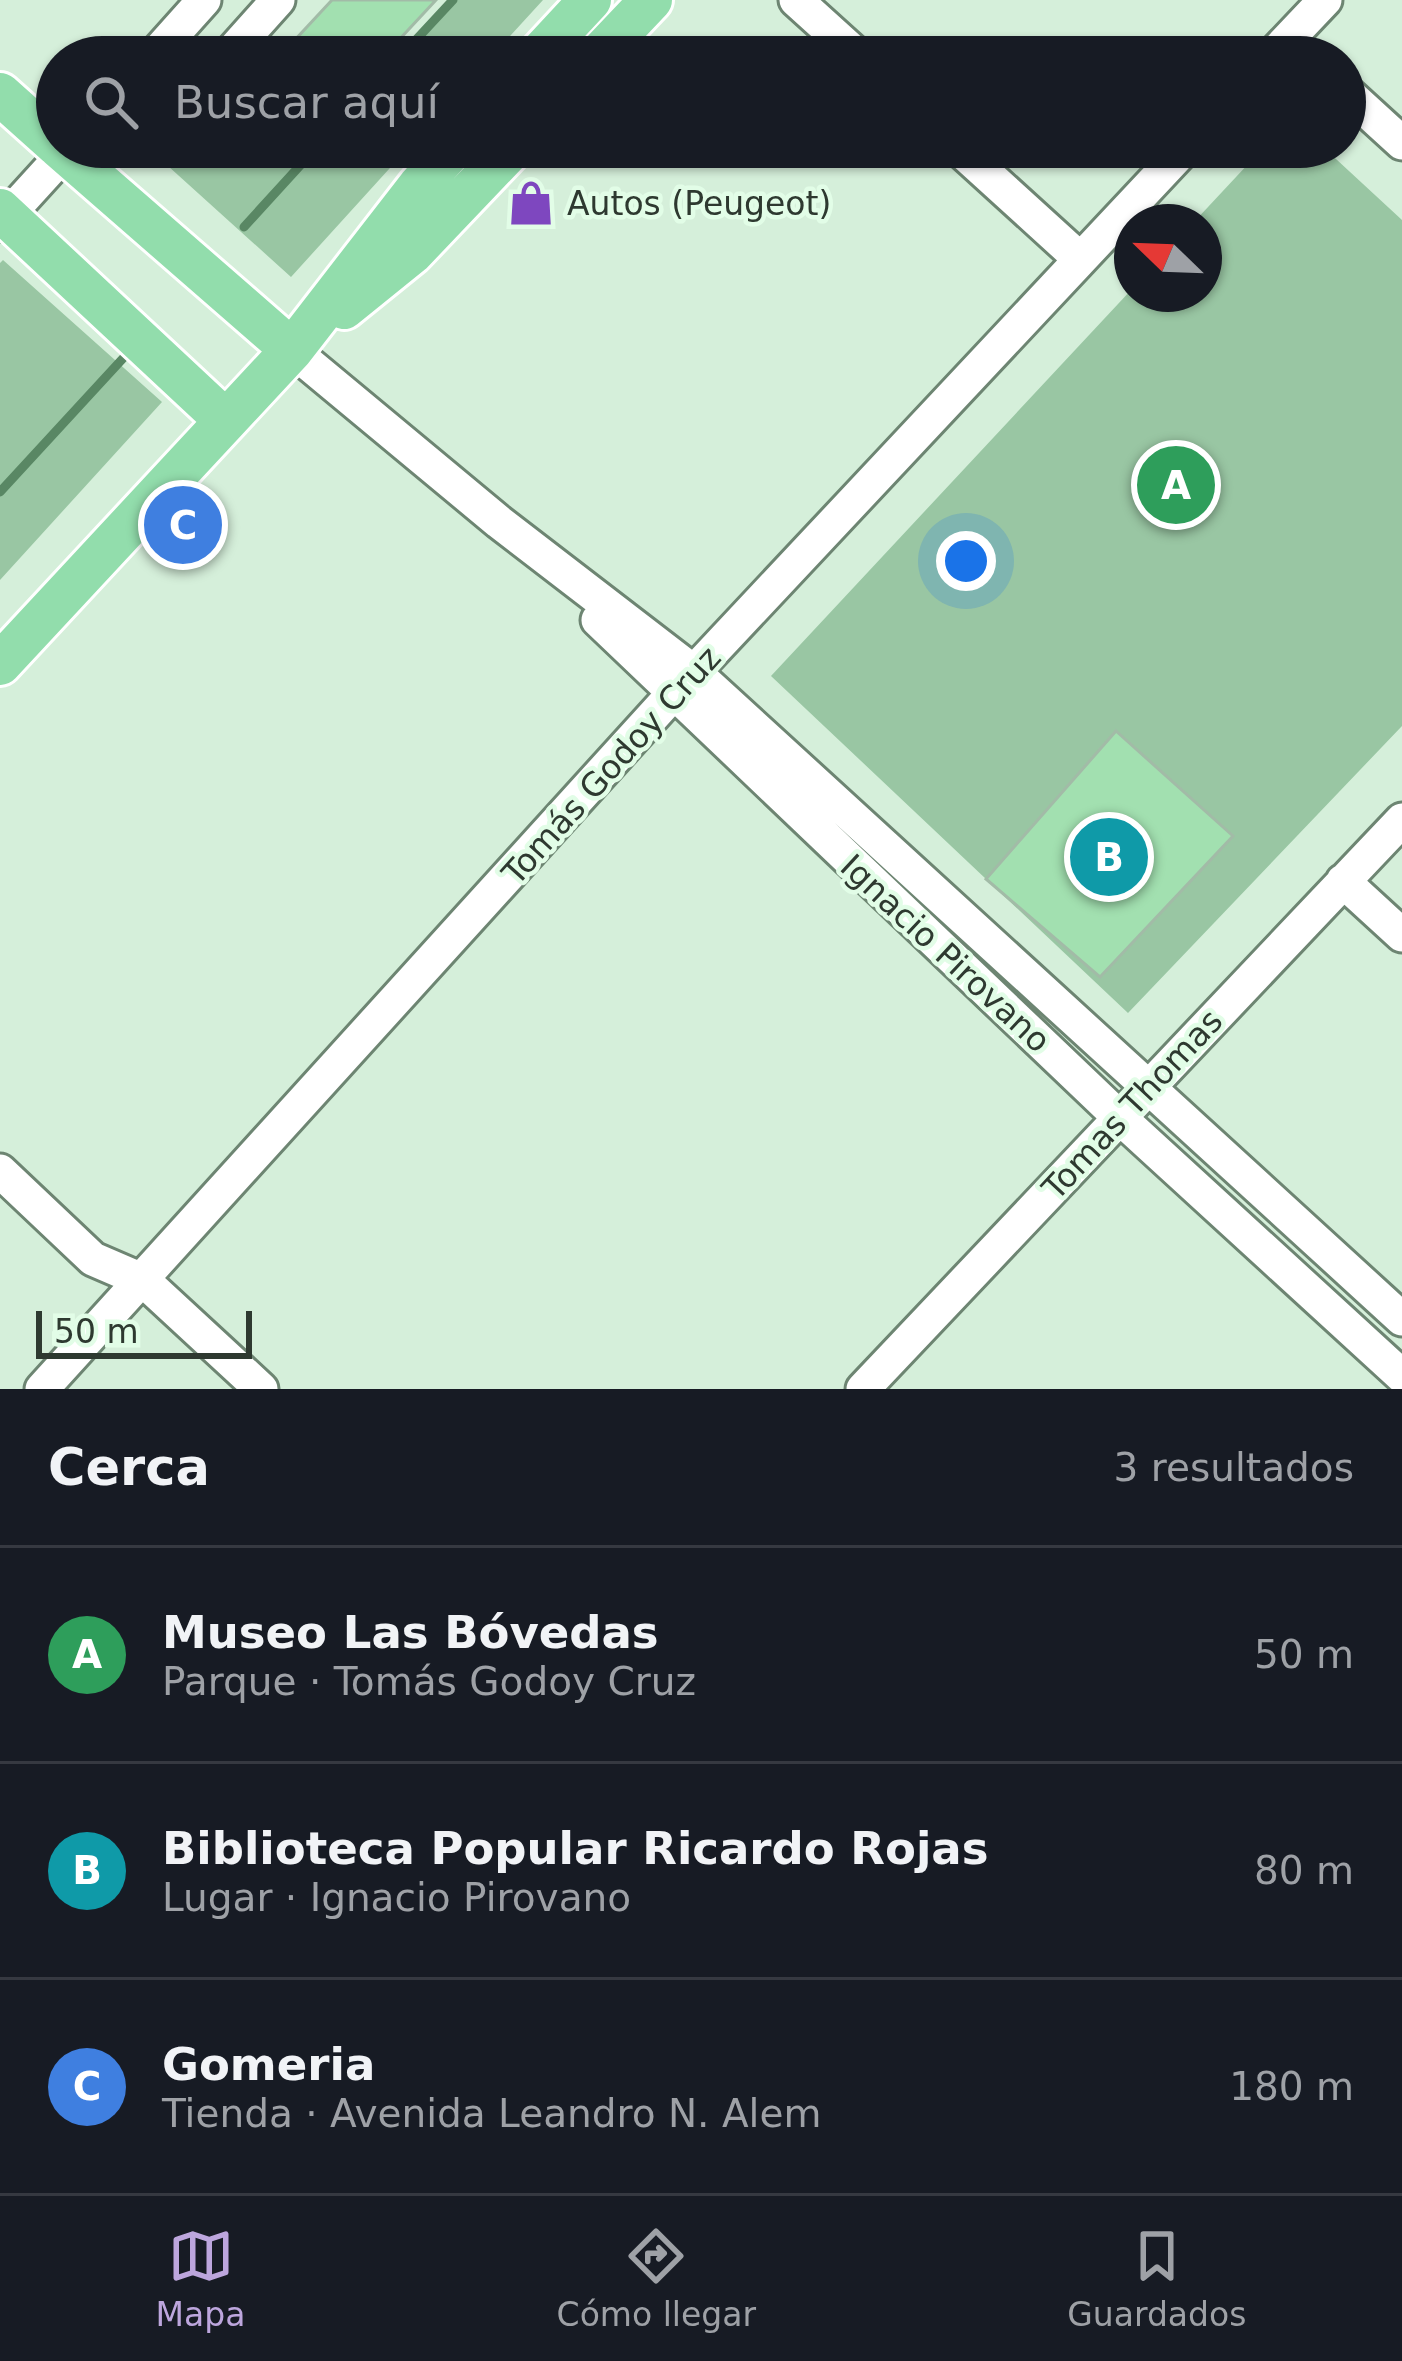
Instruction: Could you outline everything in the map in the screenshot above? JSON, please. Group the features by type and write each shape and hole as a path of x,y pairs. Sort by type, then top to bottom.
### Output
{"main road":[{"path":"557,36 590,0"},
{"path":"617,36 651,0"},
{"path":"0,94 36,125"},
{"path":"86,168 292,350"},
{"path":"0,664 292,350 435,168"},
{"path":"292,350 412,254 493,168"},
{"path":"2,217 225,420"}],"street":[{"path":"172,36 204,0"},
{"path":"246,36 278,0"},
{"path":"796,0 836,36"},
{"path":"1300,36 1324,0"},
{"path":"1366,110 1402,143"},
{"path":"2,217 45,168"},
{"path":"980,168 1080,259"},
{"name":"Tomás Godoy Cruz","path":"42,1389 684,683 1166,168"},
{"name":"Ignacio Pirovano","path":"292,350 499,522 1148,1086 1402,1319"},
{"name":"Ignacio Pirovano","path":"684,683 1119,1117 1402,1376"},
{"name":"Tomas Thomas","path":"863,1389 1402,820"},
{"path":"1343,881 1402,935"},
{"path":"0,1171 93,1259 144,1281 260,1389"}],"green space":[{"path":"449,0 543,0 510,36 416,36"},
{"path":"170,168 390,168 291,277"},
{"path":"1244,168 1346,168 1402,220 1402,726 1128,1013 771,676 1114,308 1114,312 1222,312 1222,204 1211,204"},
{"path":"3,260 162,402 0,580 0,263"}],"building":[{"path":"332,0 436,0 403,36 299,36"},
{"path":"1116,731 1233,836 1100,977 986,879"}],"waterway":[{"path":"420,36 453,0"},
{"path":"244,227 298,168"},
{"path":"0,492 127,354"}],"place":[{"name":"Autos (Peugeot)","path":"531,203"},
{"name":"Museo Las Bóvedas","path":"1176,485"},
{"name":"Gomeria","path":"183,525"},
{"name":"Biblioteca Popular Ricardo Rojas","path":"1109,857"}]}
